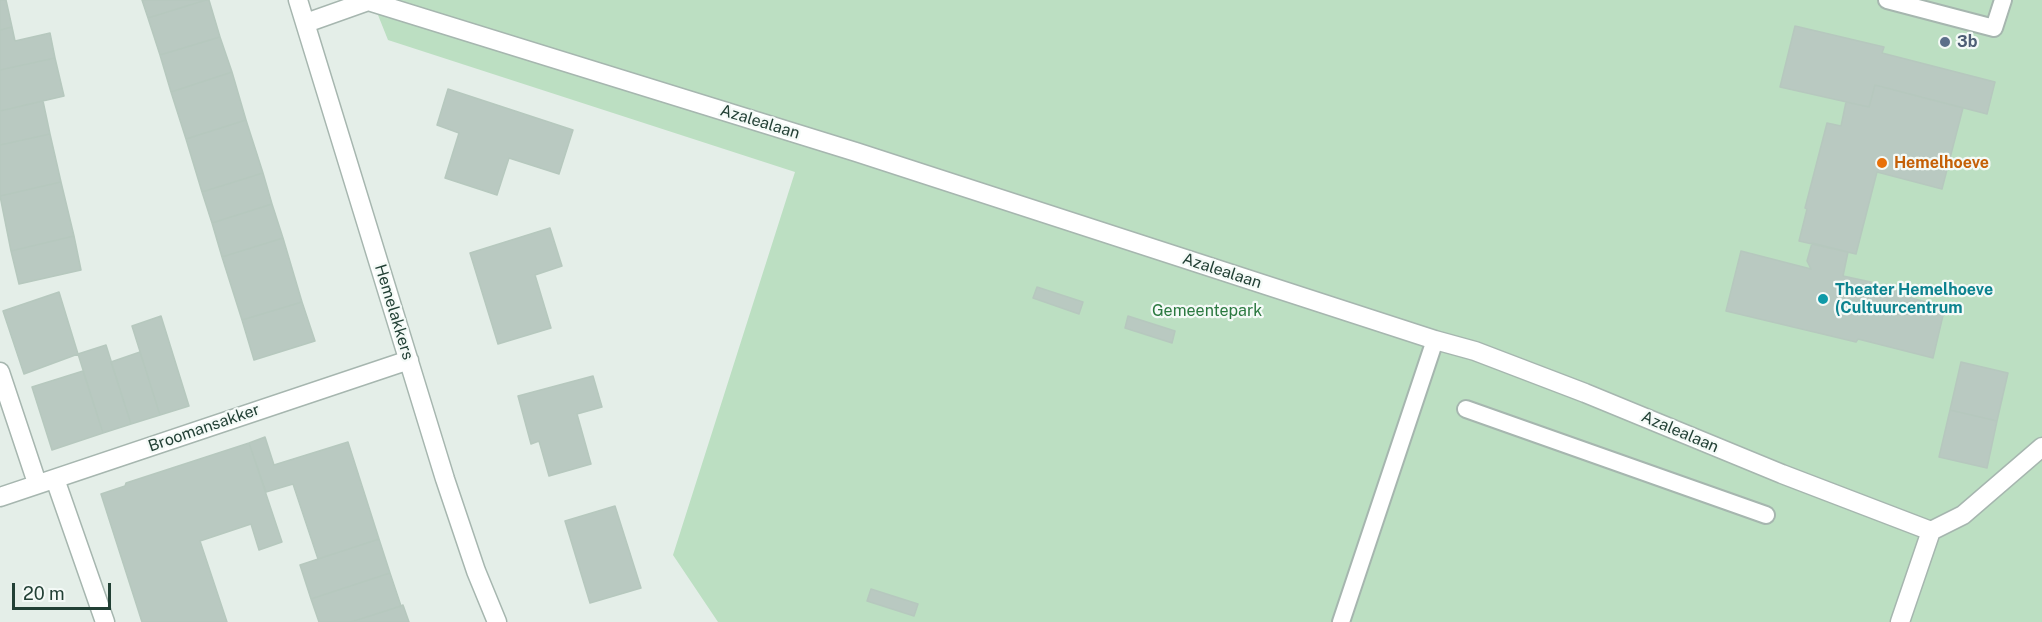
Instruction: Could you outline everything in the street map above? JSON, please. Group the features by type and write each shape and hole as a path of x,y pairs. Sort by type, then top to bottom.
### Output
{"street":[{"name":"Hemelakkers","path":"298,0 449,489 476,571 497,622"},
{"path":"306,22 368,1"},
{"name":"Azalealaan","path":"368,1 856,152 1475,351 1931,531"},
{"name":"Broomansakker","path":"0,497 409,360"},
{"path":"0,372 105,622"},
{"path":"1900,622 1931,531 1963,515 2042,447"}],"lane":[{"path":"1887,0 1994,28 2003,0"},
{"path":"1341,622 1435,340"},
{"path":"1466,409 1766,515"}],"green space":[{"name":"Gemeentepark","path":"372,0 2042,0 2042,622 718,622 673,555 795,172 388,40"}],"building":[{"path":"0,0 6,0 12,27 0,30"},
{"path":"142,0 206,0 148,18"},
{"path":"209,0 220,37 160,55 148,18"},
{"path":"1795,26 1884,47 1882,53 1995,82 1987,114 1875,85 1869,107 1780,87"},
{"path":"12,27 15,41 50,33 55,58 0,70 0,30"},
{"path":"220,37 232,72 171,92 160,55"},
{"path":"55,58 64,96 0,111 0,70"},
{"path":"232,72 246,120 186,139 171,92"},
{"name":"Hemelhoeve","path":"1875,85 1963,108 1942,189 1877,172 1856,254 1799,241 1827,123 1841,126 1846,102 1869,107"},
{"path":"448,89 573,130 559,174 509,158 497,195 445,178 459,133 437,125"},
{"path":"43,101 50,134 0,145 0,111"},
{"path":"246,120 263,173 202,192 186,139"},
{"path":"50,134 61,182 0,196 0,145"},
{"path":"263,173 272,204 212,223 202,192"},
{"path":"61,182 74,236 11,251 0,196"},
{"path":"272,204 283,238 222,257 212,223"},
{"path":"550,228 562,266 535,275 551,328 498,344 470,253"},
{"path":"74,236 81,270 19,284 11,251"},
{"path":"283,238 302,302 242,320 222,257"},
{"name":"Theater Hemelhoeve (Cultuurcentrum","path":"1812,243 1848,252 1843,276 1871,282 1871,285 1902,292 1900,295 1945,307 1933,358 1858,339 1856,342 1726,311 1741,251 1811,269 1807,261"},
{"path":"1037,287 1083,302 1079,314 1033,298"},
{"path":"59,292 78,354 24,374 3,311"},
{"path":"302,302 315,341 254,360 242,320"},
{"path":"161,316 189,406 160,415 132,326"},
{"path":"1128,316 1175,331 1172,343 1125,328"},
{"path":"106,345 131,424 103,433 78,354"},
{"path":"140,352 160,415 131,424 111,362"},
{"path":"1961,362 2008,373 1997,421 1950,410"},
{"path":"83,371 103,433 52,450 32,387"},
{"path":"593,376 602,407 577,414 591,464 549,476 539,441 531,444 518,396"},
{"path":"1950,410 1997,421 1987,468 1939,457"},
{"path":"265,437 274,465 348,442 379,539 318,559 293,484 266,492 249,443"},
{"path":"249,443 282,542 259,550 251,524 200,541 227,622 142,622 101,494 125,486 126,483"},
{"path":"615,506 641,588 590,603 565,521"},
{"path":"379,539 390,573 311,599 300,565"},
{"path":"390,573 401,606 351,622 319,622 311,599"},
{"path":"871,589 918,604 914,616 867,601"},
{"path":"403,605 409,622 351,622 401,606"}],"place":[{"name":"3b","path":"1945,42"},
{"name":"Hemelhoeve","path":"1882,163"},
{"name":"Theater Hemelhoeve (Cultuurcentrum","path":"1823,299"}]}
